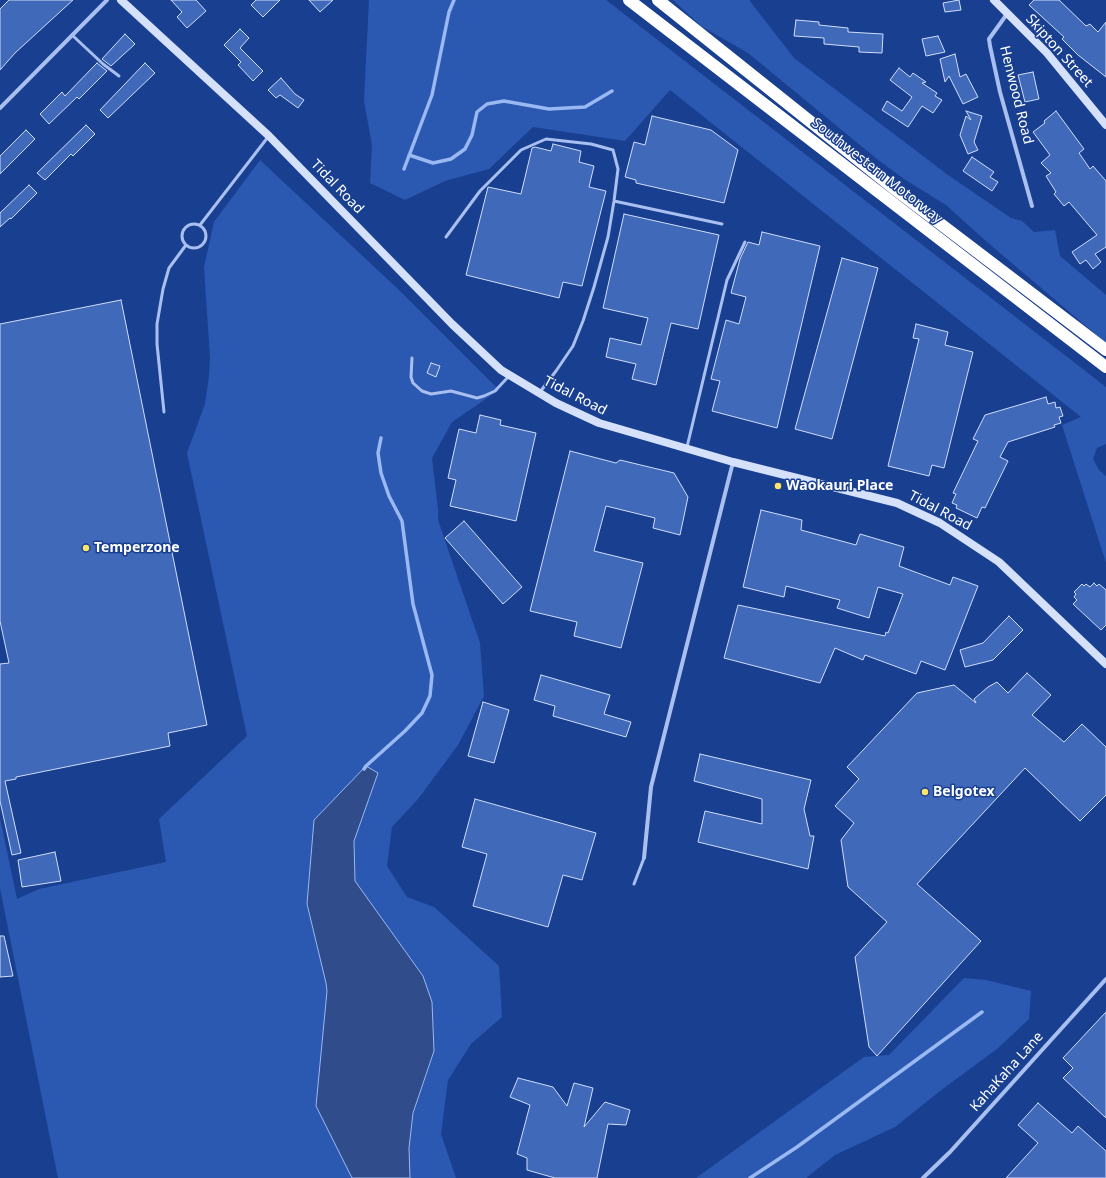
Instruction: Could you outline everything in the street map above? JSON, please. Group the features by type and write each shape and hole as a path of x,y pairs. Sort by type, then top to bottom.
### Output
{"highway":[{"name":"Southwestern Motorway","path":"629,0 1106,367"},
{"name":"Southwestern Motorway","path":"658,0 896,190 1106,350"}],"main road":[{"name":"Tidal Road","path":"121,0 269,136 452,324 501,370 556,403 599,423 686,450 897,503 940,523 999,562 1106,664"},
{"path":"994,0 1007,14"},
{"name":"Skipton Street","path":"1007,14 1047,53 1106,125"}],"street":[{"path":"0,108 107,0"},
{"name":"Henwood Road","path":"1007,14 989,40 1000,92 1032,206"},
{"path":"644,858 651,787 733,462"},
{"name":"KahaKaha Lane","path":"923,1178 950,1152 1106,979"}],"lane":[{"path":"72,35 103,64 119,76"},
{"path":"200,225 269,136"},
{"path":"446,237 480,191 521,150 546,139 591,144 613,150 618,169 608,237 583,321 573,346 539,392"},
{"path":"614,201 722,224"},
{"path":"192,224 200,225 205,231 204,243 193,248 186,245 181,234 185,227 192,224"},
{"path":"686,450 728,280 745,242"},
{"path":"164,412 157,344 157,324 163,290 170,268 186,245"},
{"path":"412,358 411,377 414,383 422,391 431,394 451,391 477,398 495,391 510,375"},
{"path":"634,884 644,858"}],"shaded area":[{"path":"369,0 606,0 1106,387 1106,444 1097,448 1093,459 1099,470 1106,476 1106,563 1062,425 1081,417 670,90 625,141 533,127 489,169 445,181 405,200 370,183 372,145 364,101"},
{"path":"673,0 749,0 794,58 948,175 1011,218 1022,221 1034,232 1055,230 1060,256 1106,295 1106,343 987,242 946,205 904,179 877,159 748,53 701,26"},
{"path":"260,160 399,290 499,390 452,422 432,458 438,520 480,643 484,696 458,745 418,799 392,827 387,866 407,897 434,907 499,966 502,1017 471,1044 448,1080 441,1134 456,1178 58,1178 0,888 0,818 17,899 39,889 166,862 159,819 247,736 187,453 205,404 209,376 210,358 204,267 214,222"},
{"path":"366,766 378,773 354,841 355,881 423,976 432,1002 434,1051 413,1113 409,1148 410,1178 352,1178 316,1106 327,991 307,904 314,820"},
{"path":"964,978 986,980 1031,991 1029,1019 997,1049 940,1091 895,1127 835,1155 806,1178 696,1178 864,1057 889,1055"}],"building":[{"path":"9,0 73,0 15,53 0,70 0,9"},
{"path":"171,0 196,0 206,11 187,28 177,17 182,12"},
{"path":"256,0 280,0 263,17 251,5"},
{"path":"309,0 333,0 320,12"},
{"path":"959,0 961,10 945,12 943,3"},
{"path":"1034,0 1059,0 1086,26 1090,24 1098,32 1106,22 1106,77 1078,55 1062,39 1064,37 1029,5"},
{"path":"796,20 819,22 819,25 848,28 848,32 883,34 882,53 859,52 859,47 824,44 824,38 794,36"},
{"path":"240,29 249,38 240,48 263,71 253,81 238,65 241,62 224,45"},
{"path":"125,34 135,44 111,66 102,59"},
{"path":"938,36 945,52 926,56 922,39"},
{"path":"955,54 960,77 966,74 978,97 963,104 949,76 945,82 940,59"},
{"path":"97,63 107,71 79,99 77,97 49,124 40,114 62,92 65,96"},
{"path":"145,63 155,73 108,118 100,110"},
{"path":"899,68 910,77 913,73 926,82 922,83 937,93 935,96 942,100 933,113 922,106 908,127 882,110 887,101 902,111 912,97 890,80"},
{"path":"1033,72 1039,99 1025,102 1018,75"},
{"path":"281,78 295,94 304,100 298,108 280,95 276,98 268,90"},
{"path":"966,111 982,116 974,142 978,150 968,154 960,135 966,116 971,120"},
{"path":"1056,111 1084,149 1079,153 1090,169 1093,166 1106,181 1106,247 1095,254 1101,262 1093,269 1086,260 1080,264 1072,252 1097,235 1069,202 1064,206 1054,194 1056,192 1046,176 1051,173 1041,163 1050,155 1033,132 1045,123 1044,121"},
{"path":"652,116 711,130 738,150 724,203 636,183 636,180 625,177 634,142 645,145"},
{"path":"86,125 95,134 73,156 71,154 45,180 37,173"},
{"path":"26,130 35,139 0,174 0,156"},
{"path":"553,144 581,151 579,162 594,166 589,187 606,191 582,286 563,282 559,298 466,275 488,187 521,194 532,148 535,147 551,151"},
{"path":"972,157 994,172 990,177 998,182 992,191 963,171"},
{"path":"29,185 37,193 11,219 10,218 0,227 0,213"},
{"path":"624,214 719,235 698,329 671,323 656,385 632,379 636,364 606,357 610,338 641,345 648,318 603,308"},
{"path":"762,232 820,246 777,428 712,411 720,381 711,379 726,320 739,324 746,297 731,293 740,259 748,242 759,245"},
{"path":"842,258 878,268 832,439 795,429"},
{"name":"Temperzone","path":"121,300 207,725 168,733 170,746 16,777 16,779 5,781 21,853 12,855 0,801 0,664 9,663 0,621 0,324"},
{"path":"916,324 948,332 945,345 973,352 944,468 932,465 929,476 888,466 919,339 913,338"},
{"path":"431,363 440,366 436,377 427,373"},
{"path":"1046,397 1048,404 1055,402 1056,408 1060,407 1063,416 1059,417 1061,423 1054,425 1055,427 1008,442 1000,457 1008,461 985,508 982,507 977,518 956,508 957,505 952,503 956,494 953,493 978,441 973,439 985,415"},
{"path":"480,415 501,420 500,425 536,433 516,521 450,506 456,480 448,478 459,429 476,433"},
{"path":"570,451 616,463 620,460 674,473 688,497 680,535 653,528 655,518 606,506 594,551 643,563 621,648 574,636 577,622 530,611"},
{"path":"761,510 802,520 801,530 856,545 860,534 904,547 899,566 950,585 953,577 978,586 945,670 921,661 916,674 865,655 863,660 835,648 820,683 724,658 738,605 885,636 886,632 888,633 903,594 878,587 869,618 837,608 840,600 786,586 784,597 743,587"},
{"path":"464,521 522,587 503,604 445,538"},
{"path":"1094,583 1097,586 1099,584 1106,590 1106,625 1101,630 1073,604 1077,600 1074,597 1076,594 1074,592 1082,584 1084,586 1086,584 1090,587"},
{"path":"1009,616 1023,630 993,660 965,667 960,650 983,643"},
{"name":"Belgotex","path":"1027,673 1051,695 1032,715 1064,742 1082,724 1106,747 1106,795 1080,821 1025,768 917,884 981,941 877,1056 869,1047 855,957 887,922 848,887 841,840 854,823 835,806 859,779 847,767 917,693 954,685 976,703 974,699 988,687 997,682 1008,693"},
{"path":"541,675 610,695 604,714 631,722 626,737 553,716 555,706 534,700"},
{"path":"483,702 509,710 494,763 468,756"},
{"path":"700,754 811,780 804,809 810,836 814,836 808,869 698,842 705,811 762,824 762,799 694,781"},
{"path":"475,799 596,833 582,880 563,875 548,927 473,906 487,854 462,847"},
{"path":"55,852 61,881 22,887 18,860"},
{"path":"0,936 4,936 13,976 0,977"},
{"path":"1106,1012 1106,1118 1063,1078 1073,1068 1063,1058"},
{"path":"518,1078 553,1087 567,1106 574,1083 593,1088 584,1127 605,1102 630,1110 626,1125 608,1124 597,1178 555,1178 527,1170 527,1158 517,1154 530,1105 510,1097"},
{"path":"1038,1103 1072,1133 1078,1126 1106,1151 1106,1178 1006,1178 1038,1143 1018,1125"}],"waterway":[{"path":"404,169 432,95 449,12 454,0"},
{"path":"409,155 433,163 451,159 465,149 472,135 477,112 487,104 504,101 549,109 585,107 612,91"},
{"path":"364,769 422,713 430,696 432,675 413,604 402,521 389,496 381,473 378,453 381,438"},
{"path":"750,1178 797,1147 982,1012"}],"place":[{"name":"Waokauri Place","path":"778,486"},
{"name":"Temperzone","path":"86,548"},
{"name":"Belgotex","path":"925,792"}]}
